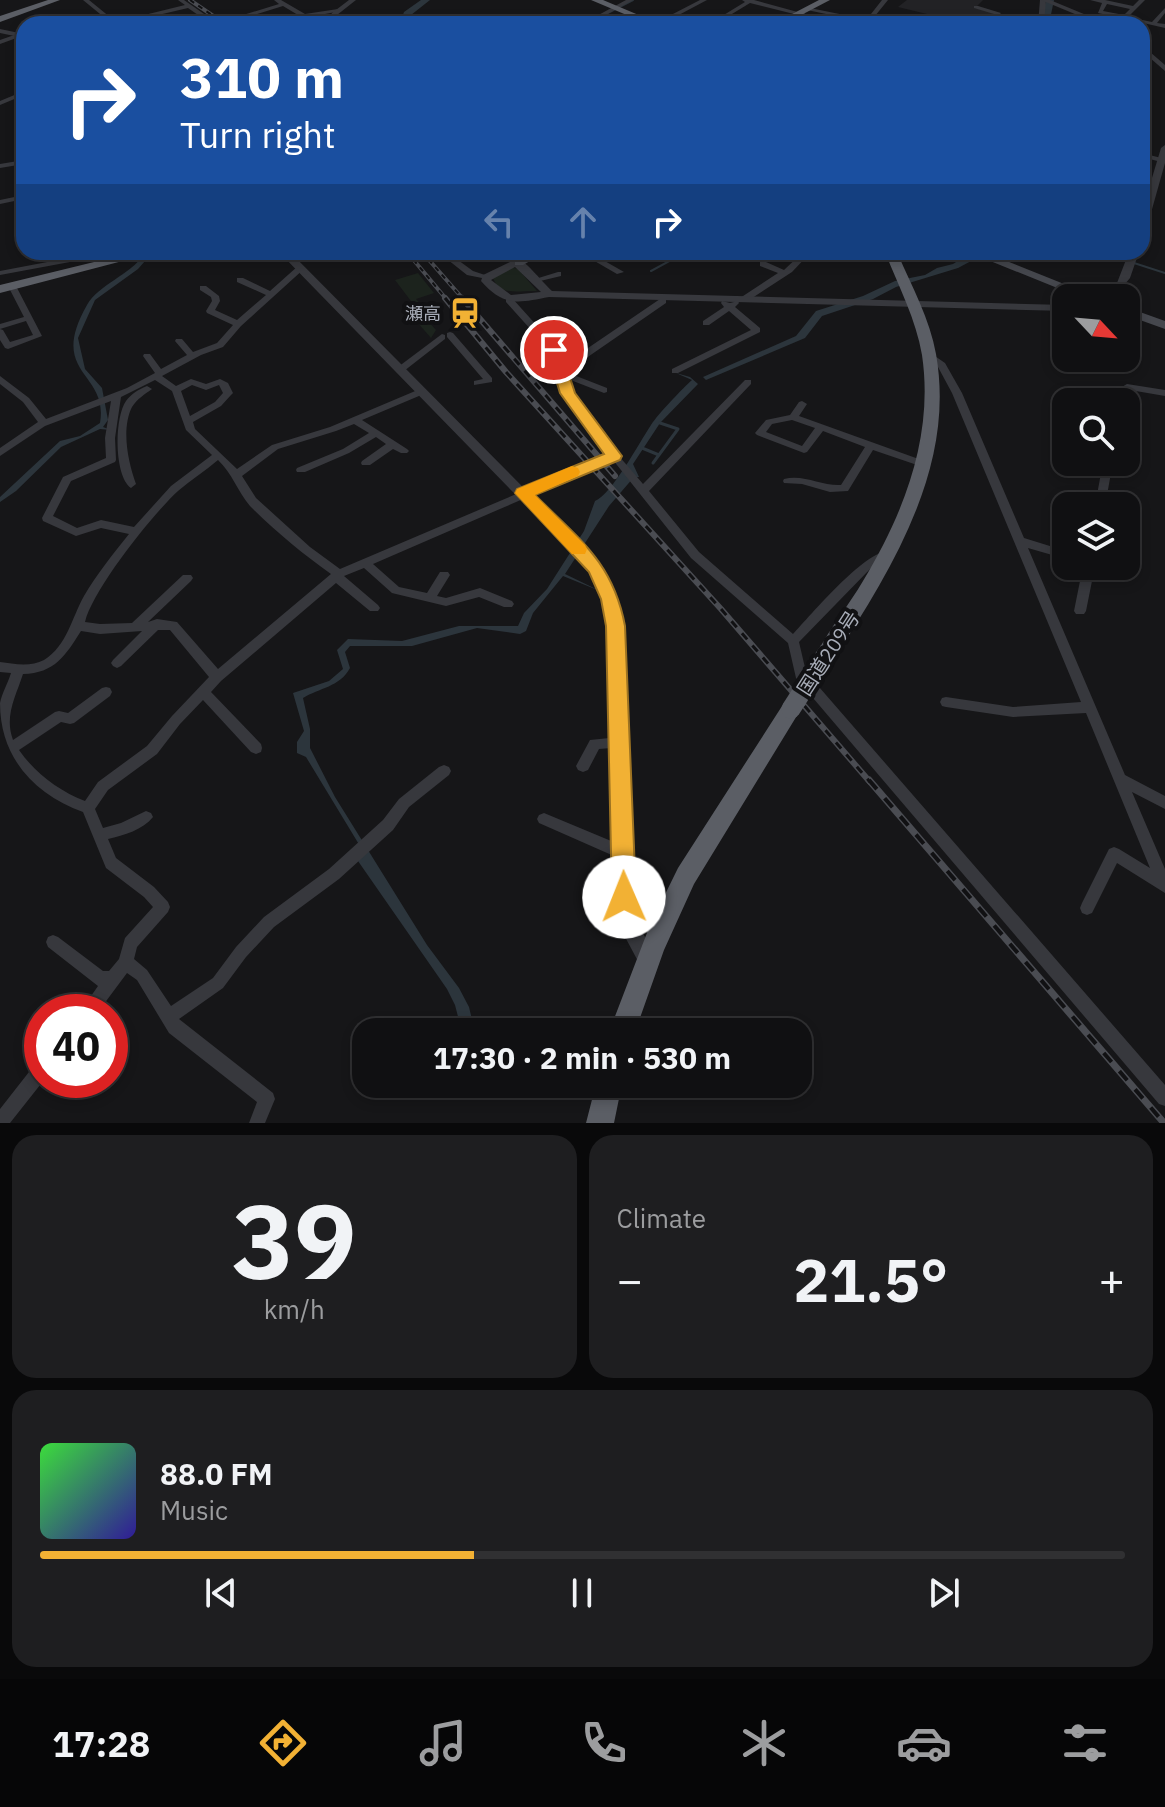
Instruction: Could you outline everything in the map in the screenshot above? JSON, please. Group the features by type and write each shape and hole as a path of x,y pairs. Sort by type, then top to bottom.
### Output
{"highway":[{"path":"0,19 56,0"},
{"path":"595,0 633,16"},
{"path":"796,16 826,0"},
{"path":"6,288 119,260"},
{"name":"国道209号","path":"627,1018 647,958 700,851 859,604 903,523 923,464 932,426 933,399 929,355 894,260"},
{"path":"600,1123 606,1098"}],"main road":[{"path":"519,263 525,260"},
{"path":"995,260 1057,284"},
{"path":"1140,316 1165,325"}],"street":[{"path":"86,0 105,16"},
{"path":"181,0 205,16"},
{"path":"335,16 353,0"},
{"path":"602,16 630,0"},
{"path":"673,16 704,0"},
{"path":"726,16 749,0 835,16"},
{"path":"866,16 877,12 885,0"},
{"path":"1093,0 1135,8"},
{"path":"1126,16 1142,0"},
{"path":"1046,1 1084,16"},
{"path":"240,16 280,2 304,16 338,11"},
{"path":"1105,2 1100,12 1120,16"},
{"path":"148,16 189,6"},
{"path":"976,7 998,13 993,16"},
{"path":"863,8 891,16"},
{"path":"1154,23 1165,10"},
{"path":"806,12 810,16"},
{"path":"1150,22 1165,26"},
{"path":"1150,55 1165,69"},
{"path":"1150,188 1165,148"},
{"path":"0,273 70,260"},
{"path":"292,260 596,568 611,599 615,626 624,918 647,958"},
{"path":"453,260 470,273 487,277 506,266 519,263"},
{"path":"515,260 549,294"},
{"path":"600,260 620,272"},
{"path":"706,323 784,273 798,260"},
{"path":"1122,284 1132,260"},
{"path":"763,264 784,273"},
{"path":"131,484 124,442 128,406 159,377 192,356 220,345 238,324 301,268"},
{"path":"536,280 558,274"},
{"path":"487,277 486,281 501,298 509,300 549,294 733,303 1052,308"},
{"path":"240,280 272,295"},
{"path":"6,288 28,318 38,336 8,346 0,329 28,318"},
{"path":"203,288 215,296 216,301 210,311 238,324"},
{"path":"509,300 554,350 568,393 581,415 695,555 793,641 800,674 1165,1098"},
{"path":"561,372 663,301"},
{"path":"675,371 757,330 733,303"},
{"path":"401,369 446,336 489,380 477,383"},
{"path":"179,341 192,356"},
{"path":"929,355 942,365 957,393 1164,885"},
{"path":"147,356 159,377 176,390 191,430 236,475 252,501 374,608"},
{"path":"561,372 604,390"},
{"path":"0,453 44,423 159,377"},
{"path":"0,379 26,400 44,423"},
{"path":"176,390 191,382 206,387 220,382 225,385 228,393 218,404 188,421"},
{"path":"643,491 748,382"},
{"path":"1140,389 1165,393"},
{"path":"236,475 275,447 355,420 423,391"},
{"path":"117,395 110,438 111,460 67,479 47,518 76,532 101,524 137,532"},
{"path":"793,417 802,404"},
{"path":"821,427 804,450 760,433 769,422 793,417 821,427 871,445 923,464"},
{"path":"355,420 404,451"},
{"path":"301,470 346,451 376,433"},
{"path":"366,463 393,444"},
{"path":"788,481 799,478 833,491 844,488 871,445"},
{"path":"0,667 41,669 52,662 78,626 78,618 99,581 137,532 167,496 218,455"},
{"path":"88,808 103,786 152,750 217,677 338,575 614,456"},
{"path":"1019,541 1052,551"},
{"path":"793,641 868,564 887,554"},
{"path":"364,562 396,590 446,602 480,592 508,604"},
{"path":"430,598 444,575"},
{"path":"137,625 187,578"},
{"path":"1080,611 1086,580"},
{"path":"117,663 157,624"},
{"path":"78,626 100,629 173,625 217,677"},
{"path":"18,669 2,717 4,735 22,767 41,785 65,801 88,808"},
{"path":"12,748 59,716 70,719 106,692"},
{"path":"203,692 256,748"},
{"path":"946,702 1013,712 1090,707"},
{"path":"583,766 595,744 619,743"},
{"path":"168,1017 218,983 269,922 334,874 388,825 404,803 444,771"},
{"path":"1120,779 1165,803"},
{"path":"88,808 111,863 149,892 163,907 130,943 126,962 102,994"},
{"path":"99,835 123,829 146,817"},
{"path":"544,819 623,853"},
{"path":"1087,908 1114,854 1164,885"},
{"path":"53,942 100,979 114,979"},
{"path":"126,962 142,975 175,1027 267,1099 257,1123"},
{"path":"0,1122 24,1092"}],"shaded area":[{"path":"907,0 983,0 975,8 996,13 993,16 935,16 898,7"},
{"path":"140,260 146,260 95,300 78,338 85,369 102,388 108,420 103,427 111,430 100,429 61,447 16,491 0,502 0,497 60,441 80,436 100,423 96,392 76,359 73,346 76,328 92,298"},
{"path":"959,260 973,260 822,316 805,338 706,380 703,377 796,336 816,311 863,296 895,281 925,275"},
{"path":"511,267 518,269 537,291 500,288 493,278"},
{"path":"418,273 434,293 416,299 428,313 424,317 436,330 431,338 411,315 417,309 395,280"},
{"path":"676,373 690,377 698,384 660,423 633,464 639,477 634,477 609,506 565,574 600,591 563,576 533,613 526,631 520,634 477,628 412,646 350,646 345,652 350,668 346,674 335,683 303,698 310,729 310,748 335,797 427,945 459,988 472,1018 458,1018 447,989 358,861 363,851 306,757 297,753 297,742 304,731 293,693 329,681 343,669 337,650 348,639 402,641 459,626 518,626 524,613 547,589 584,531 595,501 617,479 654,420 692,380"}],"waterway":[{"path":"406,16 426,0"},
{"path":"602,16 633,0"},
{"path":"1047,16 1050,0"},
{"path":"651,271 671,260"},
{"path":"1134,263 1165,273"},
{"path":"659,455 678,429 660,423"},
{"path":"642,448 659,455"},
{"path":"653,463 659,455"}],"railway":[{"path":"190,0 213,16"},
{"path":"414,260 447,300"},
{"path":"429,260 464,300"},
{"path":"445,298 506,372 721,609 870,782"},
{"path":"462,298 615,476"},
{"path":"869,780 1164,1123"}],"slow traffic":[{"path":"572,472 523,493 578,549"}],"place":[{"name":"瀬高","path":"465,313"}],"route":[{"path":"554,350 568,393 581,415 614,456 523,493 596,568 611,599 615,626 624,897"}]}
